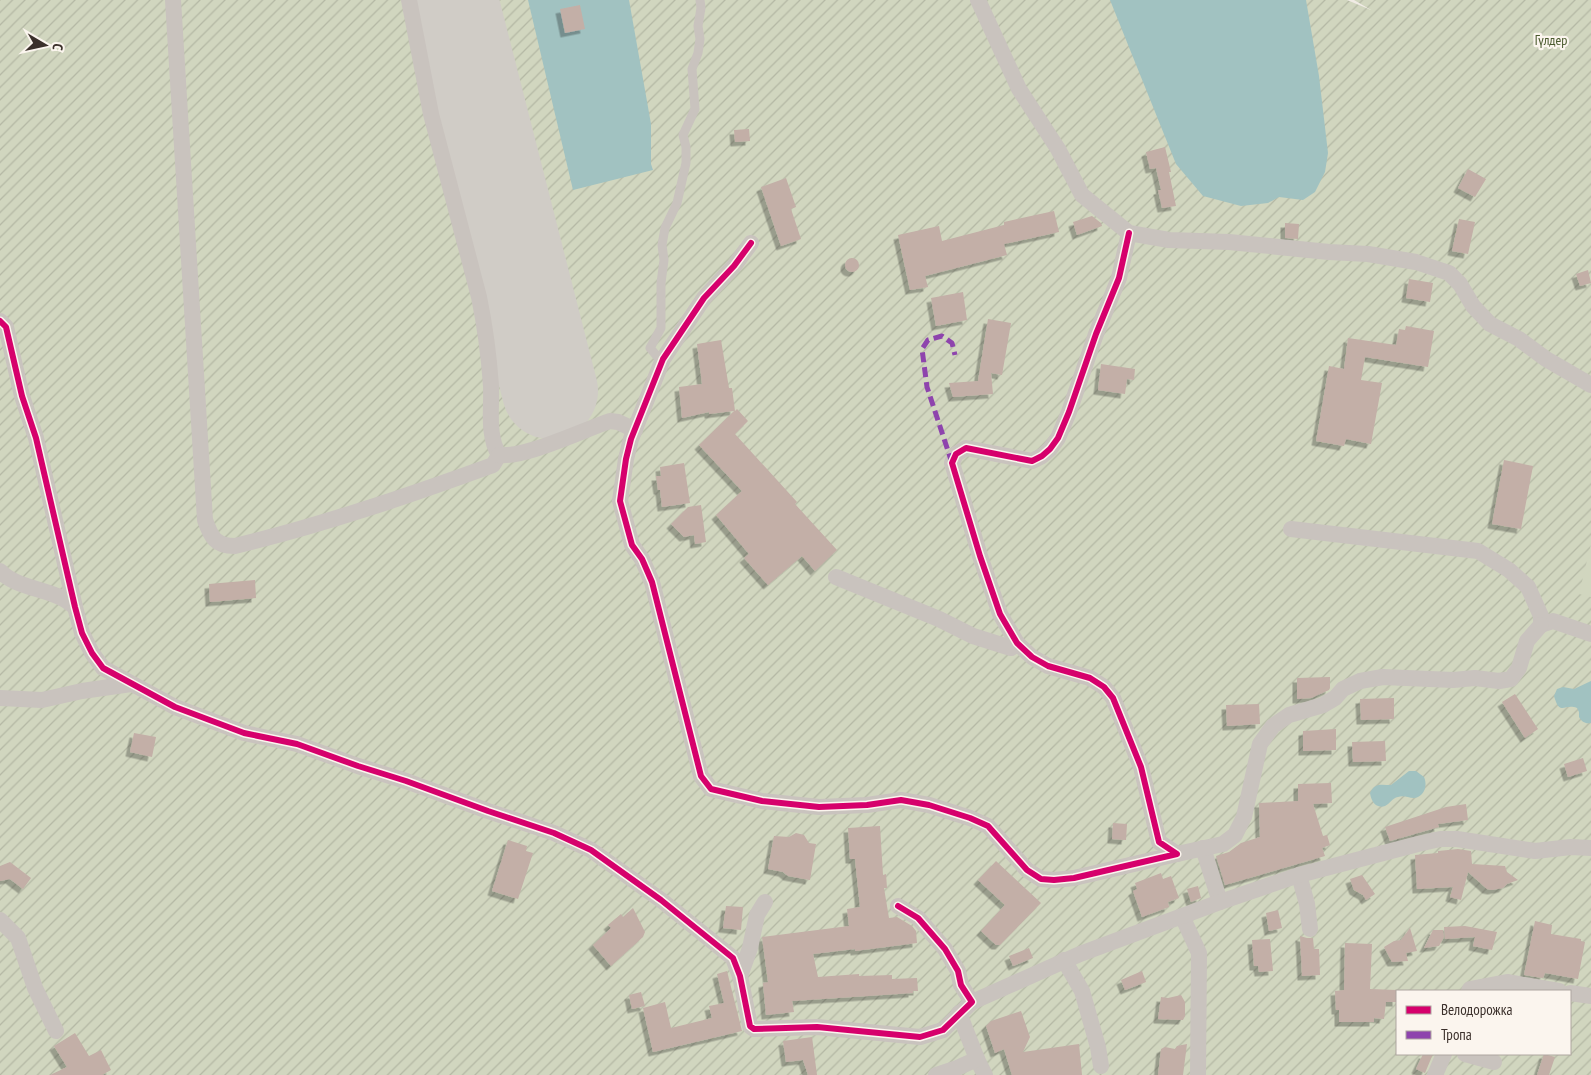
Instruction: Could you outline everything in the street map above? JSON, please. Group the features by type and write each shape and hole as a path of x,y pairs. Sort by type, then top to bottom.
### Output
{"street":[{"path":"173,0 205,520 211,536 225,546 235,546 323,522 493,465 500,455"},
{"path":"409,0 431,114 484,319 491,387 494,447 500,455 506,456 535,449 610,421 618,422 635,430"},
{"path":"978,0 1019,89 1058,149 1082,194 1129,234 1169,240 1229,242 1368,254 1416,262 1450,273 1460,284 1473,306 1490,324 1519,339 1546,359 1591,385"},
{"path":"1129,234 1118,278 1096,334 1070,412 1058,438 1050,449 1032,461 966,448 956,454 952,463 1000,614 1018,642 1032,657 1048,666 1090,678 1104,687 1113,698 1141,767 1159,842 1177,854"},
{"path":"751,243 734,266 704,298 662,362 631,439 620,501 632,545 642,559 652,582 701,776 711,789 762,801 819,807 867,805 901,800 929,805 970,818 988,826 1027,870 1041,878 1074,878 1223,844 1235,834 1244,817 1260,744 1274,726 1289,715 1323,705 1335,698 1343,689 1360,681 1383,677 1453,680 1475,678 1499,681 1511,679 1519,668 1527,641 1541,625 1553,621 1591,634"},
{"path":"0,320 6,327 22,396 36,438 82,632 92,654 103,668 174,707 235,730 297,744 530,824 591,850 703,932 733,958 740,976 750,1026 754,1029 817,1027 920,1037 943,1030 972,1002 1064,960 1299,875 1440,840 1458,839 1535,850 1571,847 1591,848"},
{"path":"1292,528 1478,551 1510,570 1528,587 1541,616 1541,625"},
{"path":"0,570 5,576 32,588 63,598 75,607"},
{"path":"836,577 939,619 973,636 1011,648 1018,642"},
{"path":"0,698 42,700 82,691 131,684"},
{"path":"1203,848 1220,902"},
{"path":"1299,875 1307,904 1310,929"},
{"path":"740,976 750,948 757,915 765,902"},
{"path":"898,906 918,918 945,949 958,971 961,985 972,1002"},
{"path":"1182,916 1198,953 1198,1075"},
{"path":"0,920 18,938 35,988 56,1031"},
{"path":"1064,960 1082,991 1098,1047 1100,1066"},
{"path":"1470,990 1507,982 1553,990"},
{"path":"1571,993 1591,996"},
{"path":"959,1013 984,1075"},
{"path":"1435,1075 1444,1055"},
{"path":"1469,1055 1494,1062"},
{"path":"936,1075 977,1059"}],"lane":[{"path":"662,362 650,348 661,328 661,283 664,260 662,244 665,228 677,203 686,163 686,147 683,135 695,110 692,69 698,53 700,39 698,26 701,8 700,0"}],"green space":[{"name":"Гүлдер","path":"0,0 1347,0 1371,10 1354,0 1591,0 1591,1075 0,1075"},
{"path":"1591,544 1591,597 1579,594"}],"water":[{"path":"528,0 629,0 651,124 651,164 653,170 573,190"},
{"path":"1110,0 1306,0 1319,76 1328,153 1325,172 1315,192 1303,200 1279,197 1268,203 1241,206 1203,196 1176,164"},
{"path":"1591,681 1591,723 1587,723 1580,719 1577,708 1560,708 1554,696 1557,689 1563,687 1574,689"},
{"path":"1409,771 1416,771 1424,777 1425,787 1420,796 1414,798 1402,796 1393,799 1382,807 1374,804 1370,793 1374,787 1391,785"}],"building":[{"path":"580,5 585,29 565,33 560,9"},
{"path":"749,129 750,141 735,142 734,130"},
{"path":"1165,147 1176,206 1162,208 1158,190 1161,190 1156,168 1150,169 1146,152"},
{"path":"1468,169 1486,179 1475,197 1458,188"},
{"path":"786,178 796,207 791,209 801,239 781,246 761,187"},
{"path":"1054,211 1059,232 1004,244 1007,255 925,276 928,287 910,290 898,235 939,226 942,241 1004,225 1004,222"},
{"path":"1092,216 1102,226 1077,235 1073,222"},
{"path":"1459,219 1475,222 1468,254 1452,251"},
{"path":"1285,223 1299,224 1298,239 1285,238"},
{"path":"852,258 857,260 859,265 857,270 852,272 847,270 845,265 847,260"},
{"path":"1588,270 1591,283 1580,286 1576,274"},
{"path":"1409,279 1433,283 1430,302 1406,298"},
{"path":"963,292 967,320 936,326 931,298"},
{"path":"988,319 1011,323 1002,375 991,373 993,394 953,397 949,383 978,381"},
{"path":"1406,326 1434,331 1428,367 1365,357 1361,380 1382,383 1371,444 1346,439 1344,446 1316,441 1329,366 1344,369 1348,338 1396,345 1399,329 1405,330"},
{"path":"721,340 729,388 732,388 735,411 737,409 748,421 735,434 797,502 795,504 837,550 815,571 802,556 768,585 744,558 749,554 716,515 742,491 699,445 734,411 709,414 709,412 682,418 679,387 702,384 697,344"},
{"path":"1101,364 1135,369 1134,380 1127,379 1125,394 1098,390"},
{"path":"1504,460 1533,466 1521,529 1492,524"},
{"path":"684,463 690,503 662,507 656,476 661,476 660,467"},
{"path":"701,505 706,542 695,544 694,535 684,537 671,524 688,507"},
{"path":"255,580 256,598 210,602 209,584"},
{"path":"1330,677 1329,690 1311,698 1297,699 1297,678"},
{"path":"1515,694 1538,729 1525,738 1502,702"},
{"path":"1394,698 1394,719 1361,720 1360,699"},
{"path":"1259,704 1260,724 1227,726 1226,705"},
{"path":"1336,729 1336,750 1303,751 1303,731"},
{"path":"134,733 156,737 152,757 130,752"},
{"path":"1385,741 1386,761 1353,762 1352,742"},
{"path":"1583,758 1587,771 1568,777 1564,764"},
{"path":"1331,783 1332,803 1313,804 1323,836 1327,835 1330,845 1322,848 1325,856 1225,885 1216,856 1229,852 1241,843 1260,837 1259,803 1298,801 1298,784"},
{"path":"1466,804 1468,820 1438,824 1439,827 1390,841 1385,827 1446,807"},
{"path":"1113,823 1127,824 1126,840 1112,839"},
{"path":"880,826 883,875 886,874 887,888 884,888 889,918 897,917 912,926 916,931 917,943 813,954 818,977 859,974 859,976 892,975 892,979 917,978 918,991 913,991 913,993 792,1001 794,1012 766,1015 763,983 768,982 762,937 849,926 847,909 860,907 855,859 850,859 848,828"},
{"path":"796,833 804,835 809,843 816,844 810,880 788,876 783,872 768,869 774,836 789,837"},
{"path":"508,840 527,846 526,851 533,853 518,899 492,891"},
{"path":"1458,849 1471,851 1472,864 1505,866 1507,872 1518,880 1507,884 1503,888 1492,890 1487,889 1468,872 1461,900 1450,897 1453,887 1417,889 1415,855"},
{"path":"996,861 1041,903 1000,945 996,945 981,931 1005,905 978,880"},
{"path":"10,862 31,878 23,889 10,879 0,881 0,866"},
{"path":"1161,873 1163,879 1171,876 1179,898 1168,902 1169,907 1142,917 1133,891 1137,889 1135,883"},
{"path":"1362,875 1375,894 1366,900 1363,895 1354,890 1350,879"},
{"path":"1198,886 1201,898 1191,902 1187,889"},
{"path":"726,906 743,907 741,930 723,928"},
{"path":"633,908 645,932 643,937 611,966 593,945 611,928 608,925 621,914 623,917"},
{"path":"1278,910 1282,928 1269,931 1266,913"},
{"path":"1535,921 1552,925 1551,934 1581,939 1581,941 1585,942 1578,979 1545,973 1543,978 1524,975"},
{"path":"1465,926 1497,932 1492,950 1473,946 1475,937 1445,939 1444,927"},
{"path":"1410,928 1417,951 1406,953 1408,961 1392,962 1384,947 1394,941 1401,940"},
{"path":"1433,930 1443,930 1444,937 1439,946 1424,948"},
{"path":"1300,936 1313,938 1314,949 1319,949 1320,975 1302,976"},
{"path":"1270,939 1273,971 1259,972 1258,966 1254,966 1252,940"},
{"path":"1345,943 1372,944 1370,989 1397,990 1396,1002 1386,1002 1384,1019 1374,1018 1374,1022 1339,1022 1339,1010 1336,1010 1335,991 1344,990"},
{"path":"1029,948 1033,958 1013,966 1009,956"},
{"path":"727,971 742,1031 653,1052 643,1008 665,1002 671,1028 712,1018 709,1006 724,1003 717,974"},
{"path":"1142,971 1146,982 1125,990 1121,980"},
{"path":"641,992 645,1006 632,1009 629,995"},
{"path":"1181,995 1185,1002 1185,1016 1183,1020 1158,1019 1161,997 1168,998"},
{"path":"1021,1011 1030,1037 1023,1052 1079,1044 1082,1075 1012,1075 1004,1049 995,1053 986,1026 991,1021"},
{"path":"75,1033 89,1056 101,1050 111,1070 102,1075 50,1075 67,1067 54,1046"},
{"path":"812,1037 817,1075 808,1075 803,1060 786,1062 783,1041"},
{"path":"1187,1044 1183,1075 1158,1075 1161,1049 1165,1047 1175,1049 1177,1046"},
{"path":"1423,1055 1433,1055 1425,1073 1416,1069"},
{"path":"1544,1055 1555,1057 1549,1075 1537,1075"}],"runway":[{"path":"450,0 550,391"}],"marked path":[{"path":"952,463 927,387 922,349 928,340 942,336 952,343 955,355"}],"cycle path":[{"path":"751,243 734,266 704,298 663,359 631,439 620,501 632,545 642,559 652,582 701,776 711,789 762,801 819,807 867,805 901,800 929,805 970,818 988,826 1027,870 1041,879 1054,880 1074,878 1177,854 1159,842 1141,767 1113,698 1104,687 1090,678 1048,666 1032,657 1017,643 1000,614 952,463 956,454 966,448 1032,461 1050,449 1058,438 1069,412 1096,334 1119,278 1129,233"},
{"path":"0,321 6,327 22,396 36,438 82,633 92,653 103,668 175,707 244,733 297,744 554,833 591,850 661,900 733,958 740,976 750,1026 754,1029 817,1027 920,1037 943,1030 972,1002 961,985 958,971 945,949 918,918 898,906"}]}
